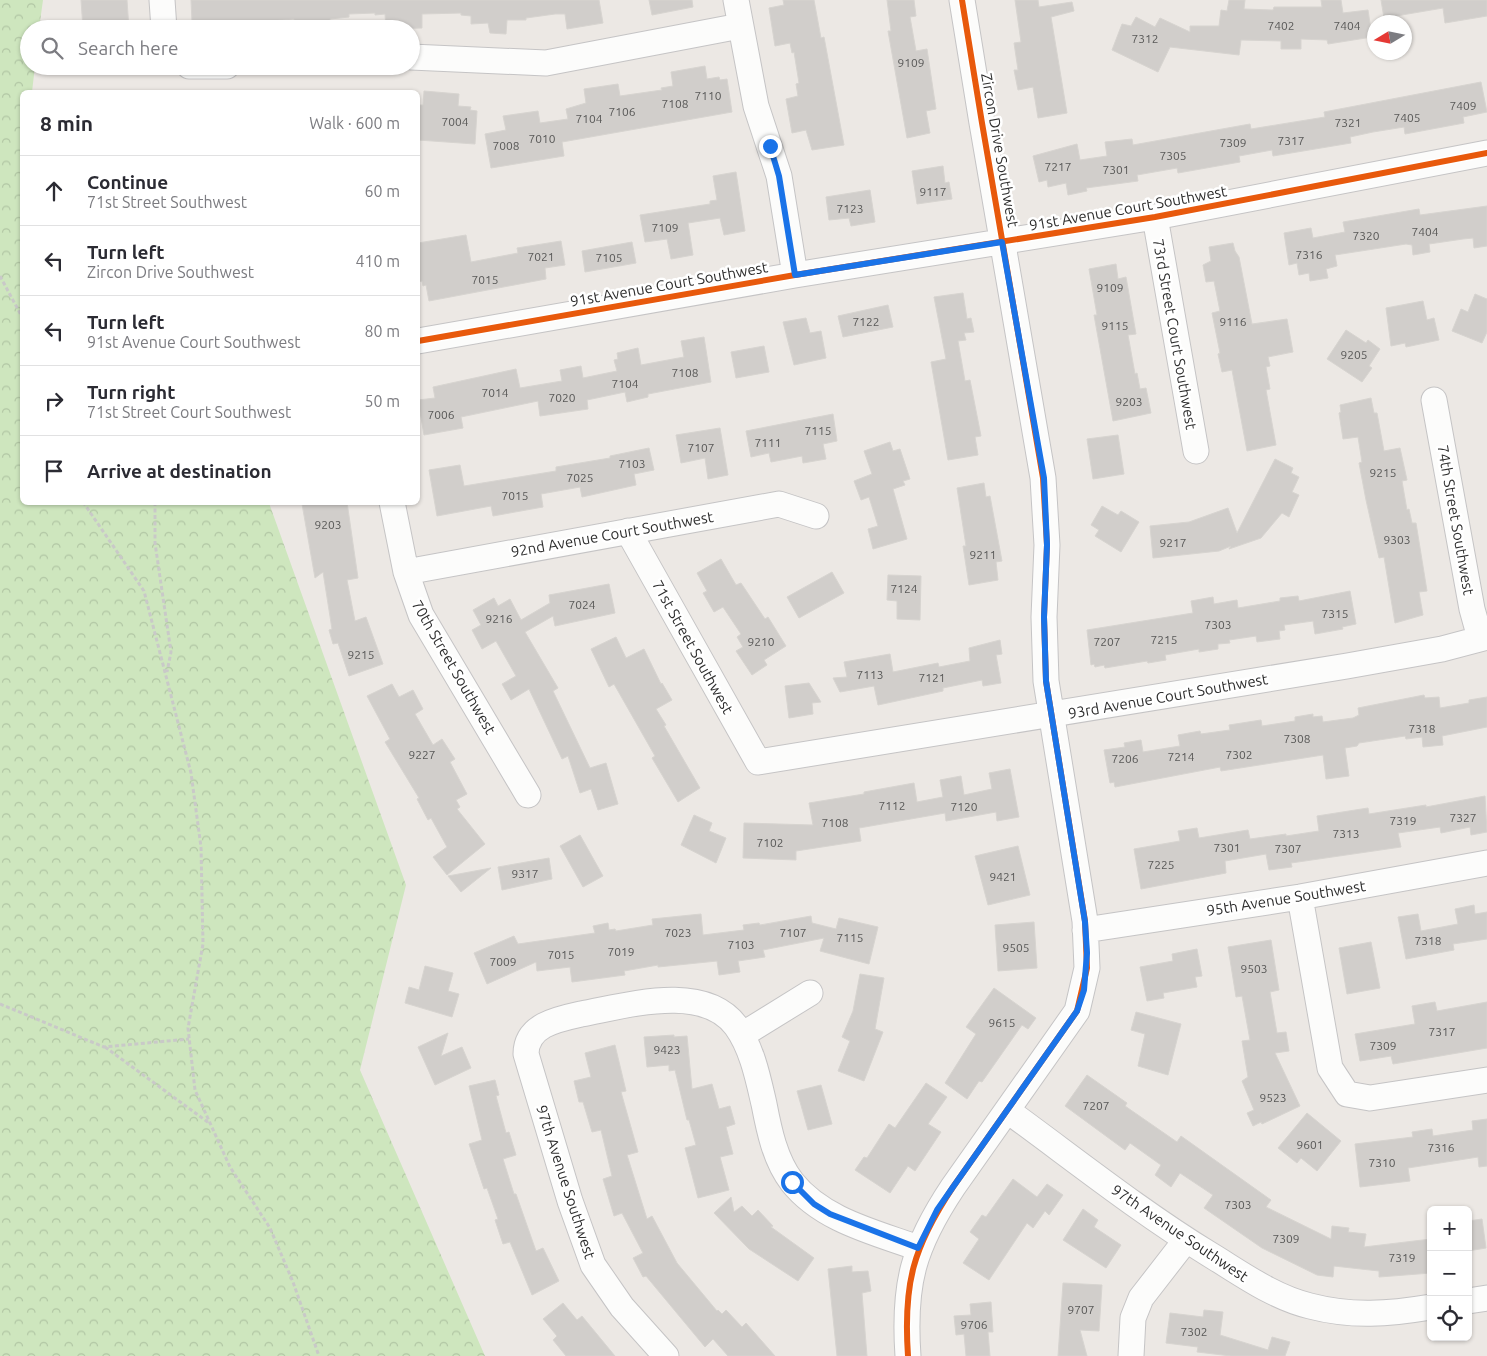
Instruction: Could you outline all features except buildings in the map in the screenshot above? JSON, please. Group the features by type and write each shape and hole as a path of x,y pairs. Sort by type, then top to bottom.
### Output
{"street":[{"path":"162,0 163,20"},
{"path":"736,0 756,106 779,176 795,275"},
{"name":"Zircon Drive Southwest","path":"908,1356 905,1318 918,1248 937,1210 1077,1011 1084,990 1088,968 1085,930 1046,681 1044,617 1047,545 1044,478 962,0"},
{"path":"420,57 546,64 740,26"},
{"name":"91st Avenue Court Southwest","path":"420,341 795,275 1155,217 1487,153"},
{"name":"73rd Street Court Southwest","path":"1155,217 1196,451"},
{"name":"74th Street Southwest","path":"1434,400 1472,608 1484,638"},
{"name":"92nd Avenue Court Southwest","path":"406,572 779,504 816,516"},
{"name":"70th Street Southwest","path":"393,505 406,572 421,615 528,795"},
{"name":"71st Street Southwest","path":"628,531 758,762"},
{"name":"93rd Avenue Court Southwest","path":"758,762 1050,716 1413,654 1470,643 1484,638"},
{"name":"95th Avenue Southwest","path":"1085,930 1300,898 1487,864"},
{"path":"1300,898 1330,1068 1347,1094 1353,1097 1370,1098 1487,1080"},
{"path":"810,993 742,1035 753,1063 777,1155 792,1182 814,1204 830,1214 918,1248"},
{"name":"97th Avenue Southwest","path":"666,1356 622,1307 592,1265 570,1201 526,1054 526,1045 539,1028 564,1018 638,1004 677,999 689,1000 720,1013 735,1024 742,1035"},
{"name":"97th Avenue Southwest","path":"1008,1111 1186,1240 1255,1284 1293,1301 1311,1307 1334,1311 1383,1315 1427,1308"},
{"path":"1131,1356 1133,1318 1141,1298 1186,1240"},
{"path":"1472,1300 1487,1298"}],"path":[{"path":"0,276 20,312"},
{"path":"85,505 144,591 191,773 201,847 203,944 188,1028 195,1090 230,1167 270,1228 293,1282 320,1356"},
{"path":"155,505 155,542 171,652 167,675"},
{"path":"0,1004 104,1047 210,1123"},
{"path":"104,1047 189,1039"}],"green space":[{"path":"0,0 43,0 40,20 20,20 20,75 34,75 32,90 20,90 20,505 270,505 406,885 360,1070 485,1356 0,1356"}],"cycle path":[{"path":"908,1356 907,1308 909,1287 920,1248 928,1229 953,1187 1077,1011 1087,968 1085,921 1046,681 1044,617 1047,545 1043,478 962,0"},
{"path":"420,341 795,275 1155,217 1487,153"}],"route":[{"path":"770,146 779,176 795,275 1002,242 1044,478 1047,545 1044,617 1046,681 1050,716 1085,922 1088,968 1084,990 1077,1011 937,1210 918,1248 830,1214 814,1204 792,1182"}]}
